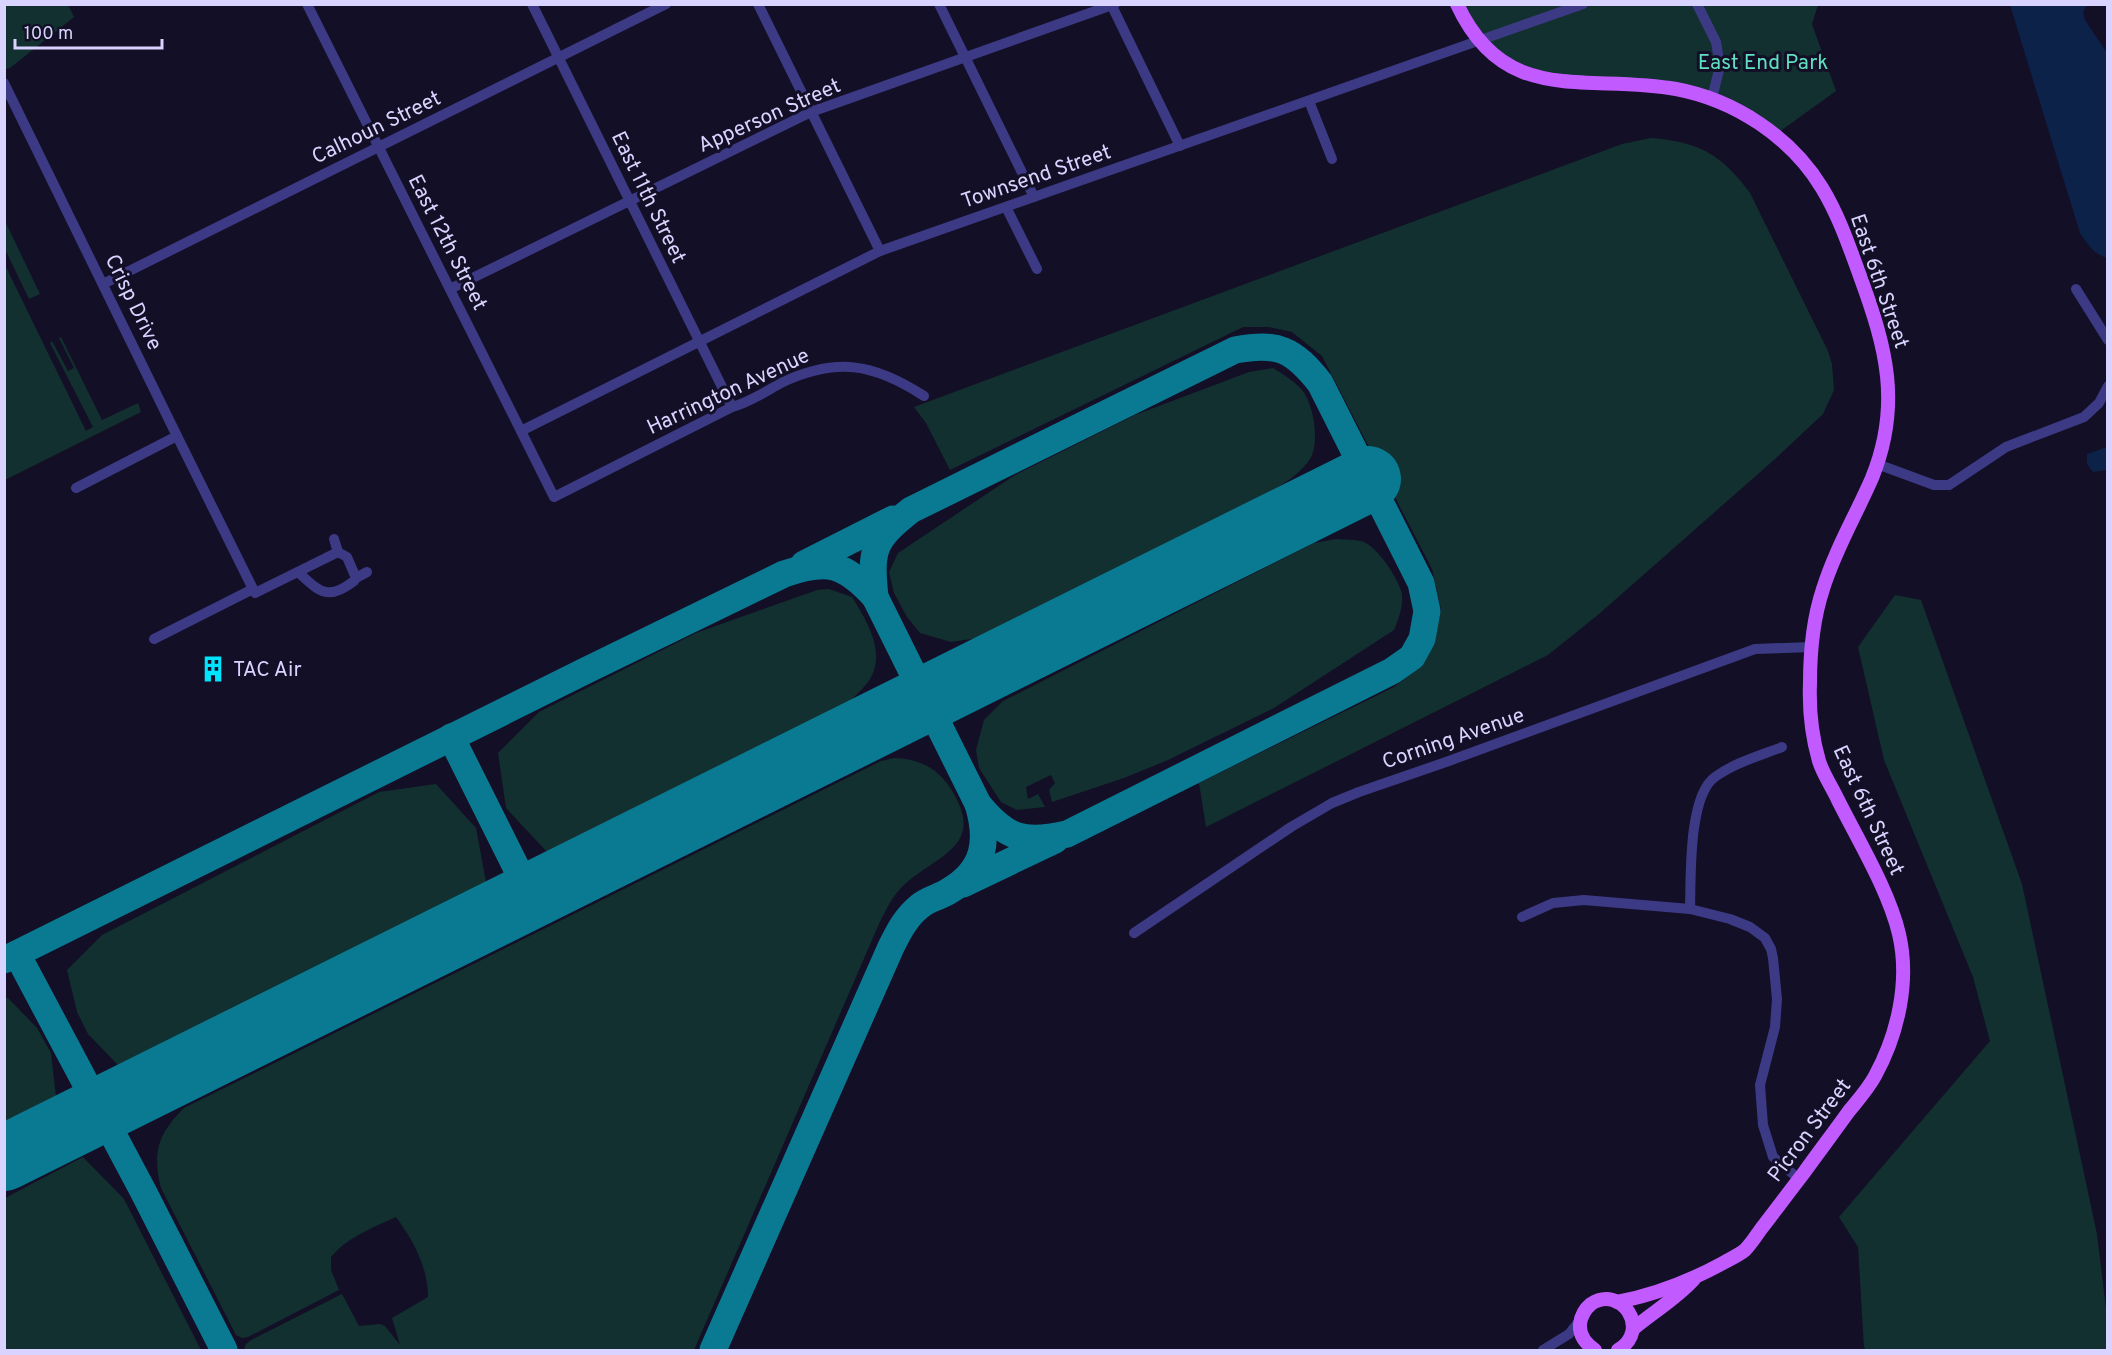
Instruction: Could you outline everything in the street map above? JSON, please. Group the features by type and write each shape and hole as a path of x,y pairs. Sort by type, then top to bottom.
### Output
{"main road":[{"name":"East 6th Street","path":"1457,4 1477,41 1499,59 1522,72 1541,79 1564,82 1677,89 1712,98 1744,113 1775,135 1801,159 1833,207 1882,342 1889,400 1886,428 1877,464 1823,589 1815,619 1810,686 1811,717 1819,762 1891,908 1900,936 1903,970"},
{"name":"Picron Street","path":"1580,1320 1583,1313 1594,1302 1602,1300 1617,1302 1635,1298 1694,1279 1744,1251 1874,1078 1896,1025 1903,970"},
{"name":"Picron Street","path":"1627,1343 1653,1312 1680,1295 1694,1279"},
{"path":"1617,1302 1628,1310 1633,1322 1627,1343"},
{"path":"1580,1320 1581,1335 1588,1349"}],"street":[{"name":"East 12th Street","path":"308,4 554,497"},
{"name":"East 11th Street","path":"532,4 732,407"},
{"name":"Calhoun Street","path":"103,284 666,4"},
{"path":"758,4 880,251"},
{"path":"939,4 1034,197"},
{"name":"Townsend Street","path":"520,431 880,251 1583,4"},
{"path":"1697,4 1716,42 1720,66 1712,98"},
{"path":"1113,5 1180,146"},
{"name":"Apperson Street","path":"450,289 812,112 1113,5"},
{"name":"Crisp Drive","path":"4,83 253,589"},
{"path":"1309,101 1332,159"},
{"path":"1006,207 1037,269"},
{"path":"2076,289 2108,340"},
{"name":"Harrington Avenue","path":"554,497 732,407 744,404 813,369 837,366 878,373 924,396"},
{"path":"1877,464 1934,485 1949,485 2006,447 2084,417 2099,403 2108,386"},
{"path":"76,488 177,436"},
{"path":"334,539 338,552 347,556 356,578"},
{"path":"154,639 253,589 255,593 338,552"},
{"path":"303,569 317,590 325,593 337,592 367,572"},
{"name":"Corning Avenue","path":"1134,933 1291,827 1325,807 1359,792 1755,649 1812,647"},
{"path":"1690,909 1697,808 1706,786 1714,777 1729,768 1782,747"},
{"path":"1522,917 1553,903 1576,899 1690,909 1730,919 1750,927 1765,938 1771,948 1777,999 1774,1035 1761,1079 1759,1095 1763,1125 1773,1157 1799,1179"},
{"path":"1543,1350 1569,1334 1580,1320"}],"green space":[{"path":"4,5 68,5 74,17 6,69"},
{"name":"East End Park","path":"1460,5 1818,5 1812,24 1836,91 1775,135 1712,98 1541,79 1499,59"},
{"path":"1651,138 1683,143 1708,152 1729,169 1750,193 1828,351 1832,364 1834,390 1823,414 1599,614 1548,655 1206,827 1199,783 1394,687 1419,668 1434,646 1441,609 1432,569 1322,356 1292,332 1269,327 1243,327 950,470 926,423 914,407 1622,144"},
{"path":"5,221 40,294 29,299 5,249"},
{"path":"5,265 86,431 93,427 50,343 52,341 68,371 74,368 59,338 61,337 102,420 138,403 141,412 5,480"},
{"path":"1273,368 1302,390 1310,405 1315,434 1315,444 1310,459 1302,469 1282,485 978,638 951,642 920,633 907,617 894,593 889,572 898,553 1015,475 1135,415 1249,372"},
{"path":"1336,539 1354,540 1370,545 1392,573 1402,594 1400,612 1394,630 1274,708 1168,760 1124,778 1052,802 1049,790 1055,783 1051,775 1026,787 1028,799 1038,794 1045,807 1017,810 1001,802 979,768 976,750 984,720 1003,701 1314,543"},
{"path":"829,589 852,597 873,637 876,658 874,669 870,679 851,700 547,852 506,808 498,753 539,712 696,633 817,590"},
{"path":"1895,595 1921,600 2022,884 2097,1234 2107,1317 2107,1350 1866,1350 1864,1347 1858,1247 1839,1217 1990,1041 1973,977 1884,760 1858,647"},
{"path":"894,758 919,762 944,779 960,806 964,822 961,836 944,856 904,885 887,908 694,1350 244,1350 246,1344 251,1340 342,1294 359,1326 380,1324 385,1326 400,1345 392,1318 428,1297 425,1275 414,1245 396,1217 353,1238 331,1257 331,1270 339,1290 248,1337 242,1338 236,1335 161,1188 158,1175 159,1144 168,1126 184,1108 881,761"},
{"path":"436,784 476,828 486,882 118,1065 88,1034 77,1012 67,970 102,935 379,792"},
{"path":"5,998 8,998 37,1028 51,1053 56,1097 5,1122"},
{"path":"83,1157 124,1199 201,1350 5,1350 5,1198"}],"water":[{"path":"2010,5 2087,5 2083,12 2085,20 2107,53 2107,258 2095,251 2080,233"},
{"path":"2107,447 2107,470 2093,472 2087,464 2087,454"}],"taxiway":[{"path":"875,597 873,567 877,547 898,520 911,510 1235,350 1263,347 1274,348 1293,356 1320,383 1421,583 1427,611 1422,639 1412,657 1392,671 1067,834 1039,838 1017,836 998,825 978,804"},
{"path":"804,564 893,519"},
{"path":"4,960 784,574 812,566 834,567 844,571 854,577 875,597 978,804 983,830 981,854 977,864 961,883 915,910 897,935 713,1350"},
{"path":"451,737 531,897"},
{"path":"963,884 1055,840"},
{"path":"17,954 143,1191 224,1350"}],"runway":[{"path":"4,1158 1368,479"}],"place":[{"name":"TAC Air","path":"213,669"}]}
